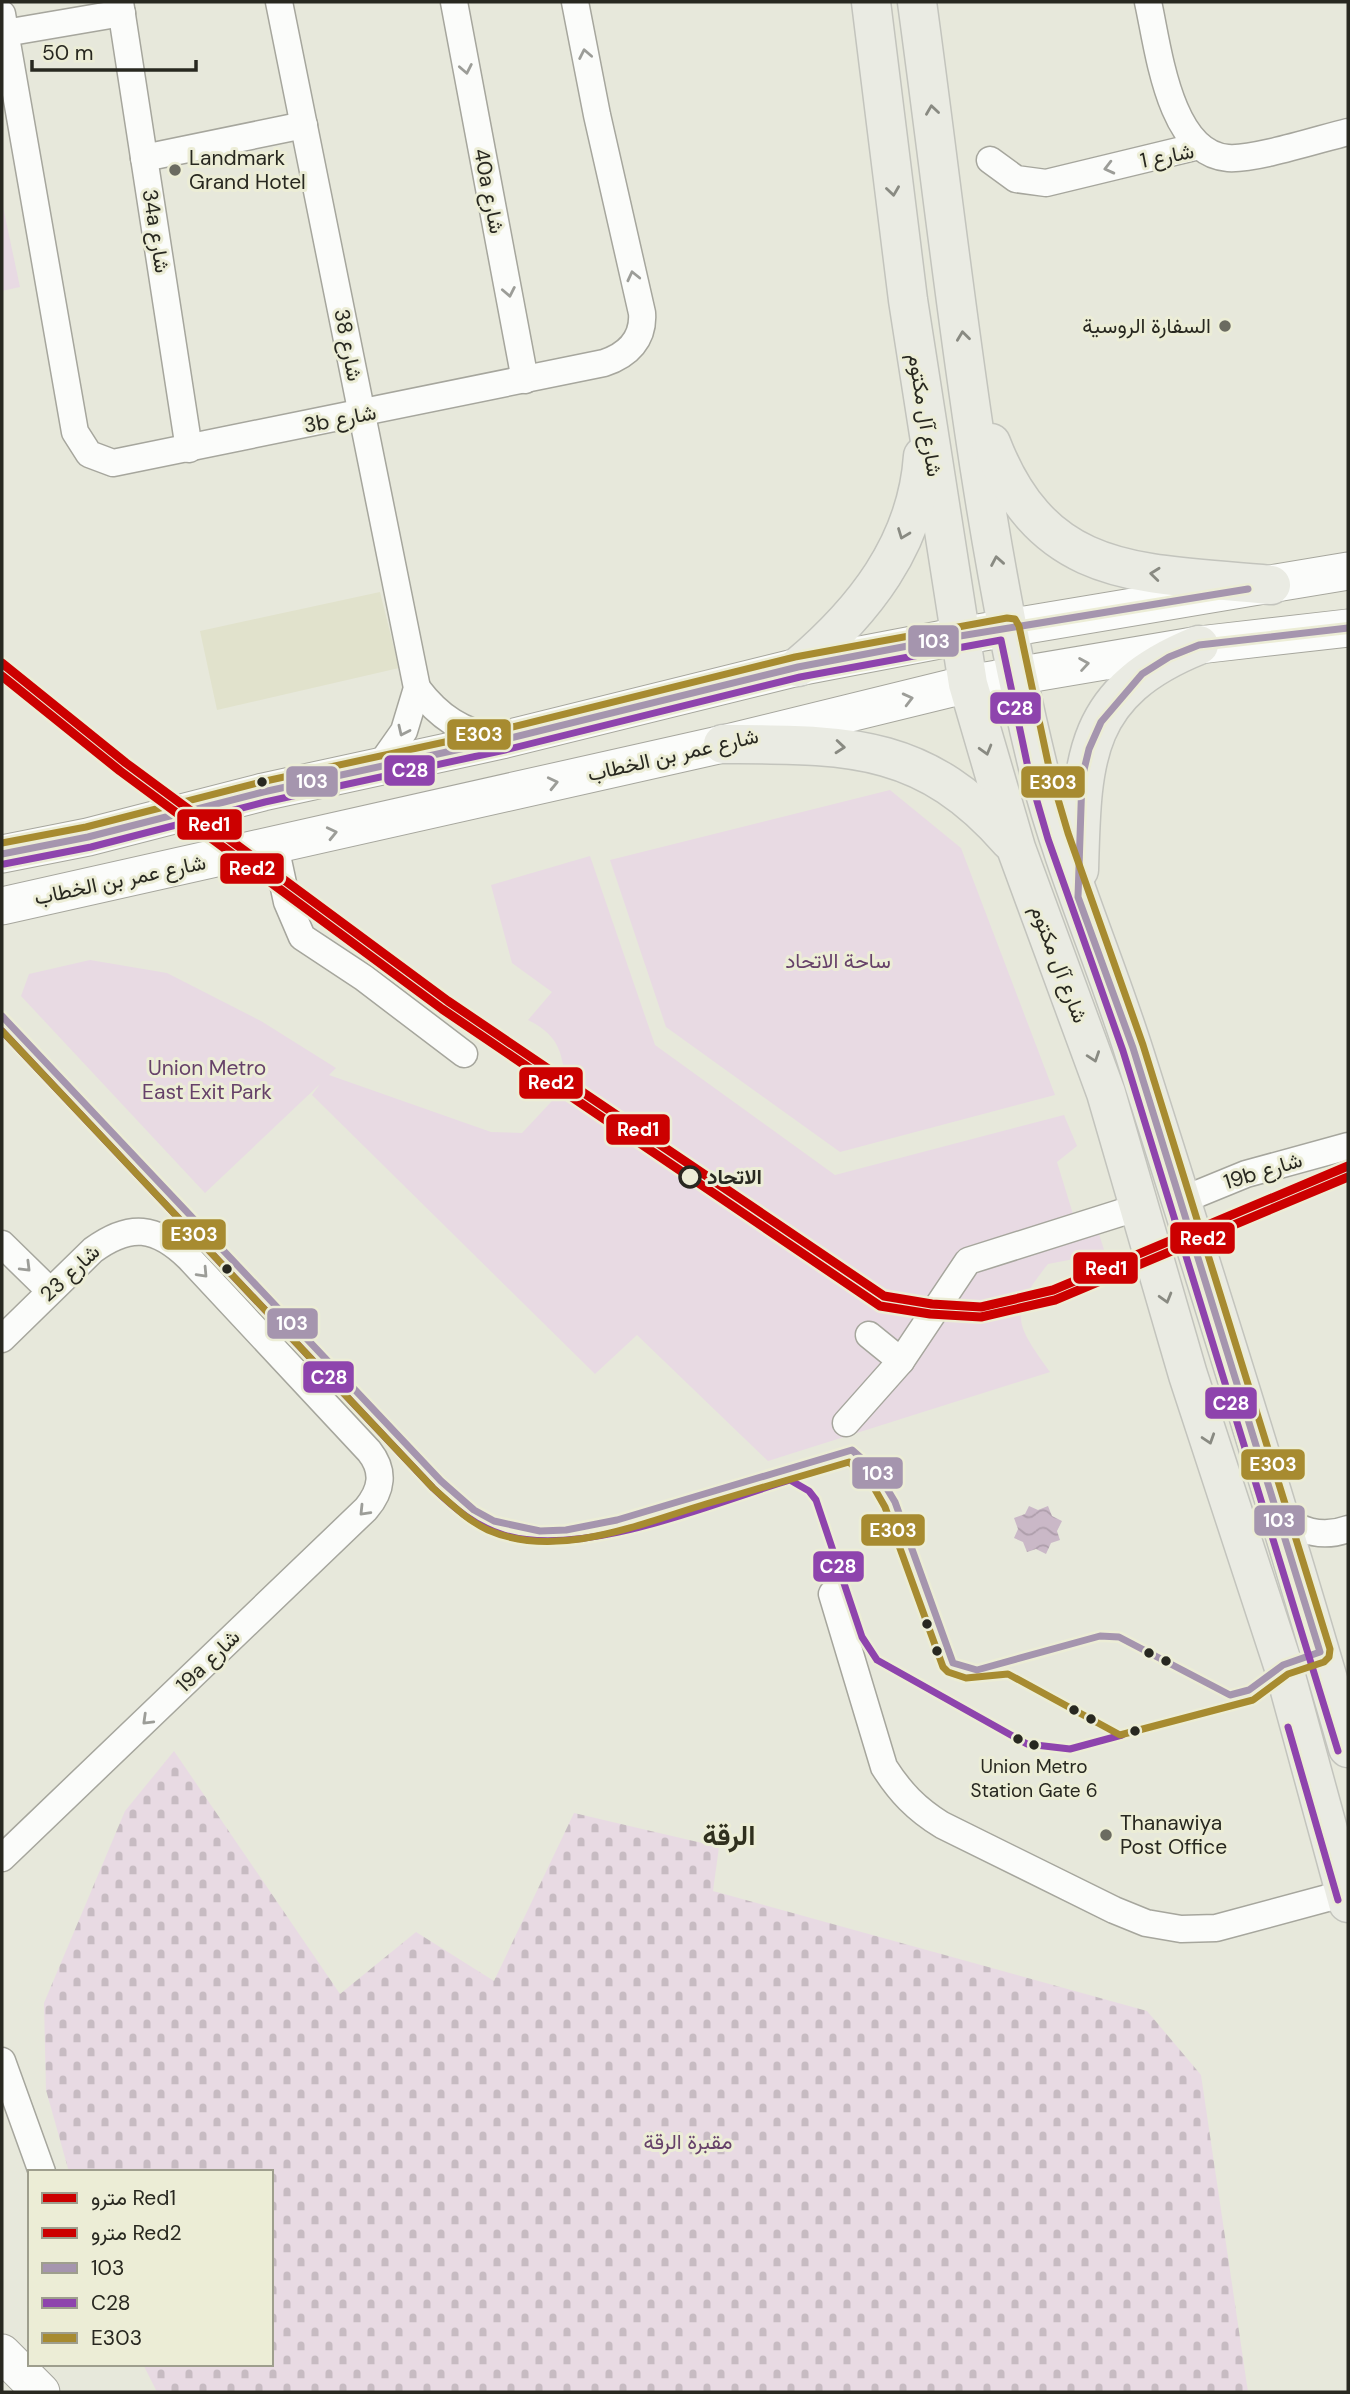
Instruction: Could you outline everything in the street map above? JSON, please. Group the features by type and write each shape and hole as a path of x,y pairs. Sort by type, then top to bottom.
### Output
{"main road":[{"name":"شارع آل مكتوم","path":"871,2 892,182 925,419 968,684 1016,848 1087,1036 1188,1375 1283,1665 1347,1898"},
{"name":"شارع آل مكتوم","path":"917,2 969,386 1017,675 1040,775 1078,897 1133,1048 1348,1748"},
{"path":"969,386 1010,487 1031,515 1057,539 1079,553 1126,570 1271,585"},
{"path":"798,667 841,630 877,586 898,547 913,506 922,463 925,419"},
{"path":"2,854 88,836 263,792 502,740 798,667 960,636 1348,570"},
{"name":"شارع عمر بن الخطاب","path":"2,906 723,744 968,684 1199,645 1348,628"},
{"path":"1078,897 1082,778 1089,749 1101,722 1120,696 1142,674 1169,657 1199,645"},
{"path":"723,744 818,745 853,748 888,756 921,769 957,790 989,817 1016,848"},
{"path":"2,828 45,827 88,836"},
{"path":"1283,1665 1320,1652"},
{"path":"2,2353 41,2392"}],"street":[{"name":"شارع 38","path":"279,2 417,688 432,709 453,724 477,735 502,740"},
{"name":"40a شارع","path":"453,2 525,380"},
{"name":"3b شارع","path":"69,407 80,444 101,460 126,461 362,415 616,359 636,342 643,323 642,313 597,115 576,2"},
{"path":"1148,2 1173,107 1199,146"},
{"name":"34a شارع","path":"69,407 3,23 121,7 189,449"},
{"path":"144,158 304,125"},
{"name":"شارع 1","path":"990,160 1016,179 1046,183 1199,146 1219,157 1230,159 1348,132"},
{"name":"شارع 38","path":"378,768 404,731 417,688"},
{"path":"275,846 287,902 302,937 365,978 464,1054"},
{"name":"19b شارع","path":"1180,1201 1247,1174 1348,1146"},
{"path":"846,1423 901,1361 968,1261 1139,1207"},
{"name":"شارع 23","path":"2,1339 110,1237 130,1231 150,1232 178,1247 189,1258 369,1451"},
{"path":"2,1244 50,1291"},
{"path":"869,1335 901,1361"},
{"name":"19a شارع","path":"2,1858 366,1509 378,1492 381,1481 380,1470 369,1451"},
{"path":"1277,1513 1304,1531 1321,1534 1348,1529"},
{"path":"832,1594 884,1767 899,1790 918,1810 942,1825 1114,1910 1146,1923 1181,1929 1216,1927 1347,1898"},
{"path":"2,2061 41,2170"}],"shaded area":[{"path":"380,592 399,668 217,710 200,631"}],"green space":[{"path":"2,202 20,287 2,291"},
{"name":"ساحة الاتحاد","path":"890,790 961,848 1055,1095 840,1152 666,1027 610,860"},
{"name":"Union Metro East Exit Park","path":"590,856 655,1045 835,1175 1064,1115 1077,1146 1057,1162 1081,1240 1099,1234 1105,1253 1048,1264 1027,1295 1022,1307 1023,1329 1050,1372 768,1461 637,1335 595,1374 312,1095 320,1084 205,1193 21,996 29,974 90,960 167,973 261,1021 336,1068 329,1075 491,1132 522,1133 566,1086 558,1047 547,1032 528,1020 552,992 512,963 491,885"},
{"name":"مقبرة الرقة","path":"174,1751 340,1994 416,1932 494,1981 574,1813 719,1847 713,1891 1147,2011 1201,2075 1248,2392 157,2392 144,2366 273,2366 273,2170 68,2170 46,2090 44,2003 125,1811"}],"water":[{"path":"1029,1506 1038,1510 1048,1506 1052,1516 1062,1521 1057,1531 1060,1540 1051,1543 1046,1554 1036,1549 1027,1552 1023,1542 1014,1538 1018,1529 1014,1518 1025,1514"}],"metro line":[{"name":"Red1","path":"2,663 126,763 448,1001 884,1296 932,1304 981,1307 1053,1290 1348,1166"},
{"name":"Red2","path":"2,676 120,771 442,1009 880,1306 930,1314 981,1317 1055,1300 1348,1177"}],"transit line":[{"name":"103","path":"2,854 88,837 263,792 502,740 798,667 960,636 1248,589"},
{"name":"E303","path":"2,843 86,827 261,782 500,730 795,657 1007,618 1015,619 1019,626 1050,772 1068,833 1143,1045 1330,1649 1329,1657 1324,1662 1288,1674 1253,1700 1120,1735 1008,1674 966,1678 948,1672 943,1667 885,1507 869,1479 849,1462 598,1536 542,1541 514,1538 488,1530 466,1517 433,1488 2,1031"},
{"name":"103","path":"2,1016 441,1481 474,1510 494,1521 540,1531 566,1530 617,1520 852,1450 877,1472 895,1502 953,1663 977,1670 1100,1636 1119,1637 1230,1695 1249,1690 1283,1665 1320,1652 1133,1048 1078,897 1082,778 1089,749 1101,722 1142,674 1169,657 1199,645 1348,628"},
{"name":"C28","path":"4,864 91,847 265,802 505,750 800,677 1001,640 1030,777 1048,839 1123,1051 1338,1751"},
{"name":"C28","path":"2,1031 433,1488 475,1522 504,1535 536,1540 571,1540 647,1525 790,1480 809,1491 816,1500 862,1637 877,1660 1027,1744 1070,1749 1122,1735"},
{"name":"C28","path":"1288,1727 1338,1900"}],"place":[{"name":"Landmark Grand Hotel","path":"175,170"},
{"name":"السفارة الروسية","path":"1225,326"},
{"name":"الاتحاد","path":"690,1177"},
{"name":"Union Metro Station Gate 6","path":"1034,1745"},
{"name":"Thanawiya Post Office","path":"1106,1835"}],"district":[{"name":"الرقة","path":"729,1835"}]}
